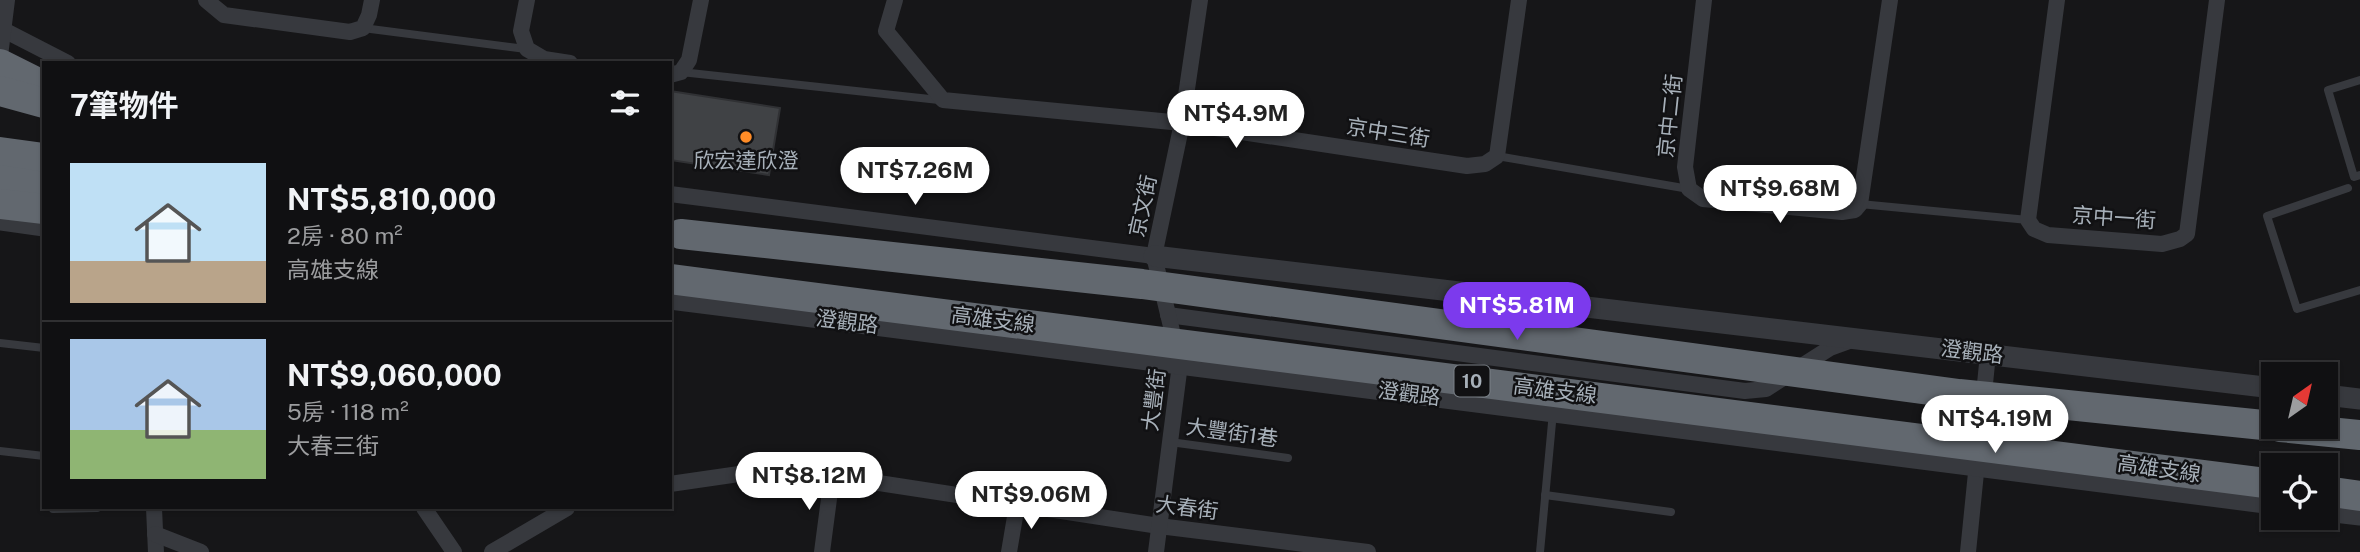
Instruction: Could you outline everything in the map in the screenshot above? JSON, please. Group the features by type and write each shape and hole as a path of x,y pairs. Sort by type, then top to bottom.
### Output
{"highway":[{"path":"0,64 42,85"},
{"path":"0,91 42,102"},
{"path":"0,152 42,158"},
{"path":"0,180 42,187"},
{"path":"0,204 42,209"},
{"path":"674,232 1142,284 1959,394 2261,425"},
{"name":"高雄支線","path":"672,279 2261,482"},
{"path":"2338,433 2360,435"},
{"path":"2338,493 2360,496"}],"street":[{"path":"0,56 8,0"},
{"path":"206,0 224,15 349,32 363,28 372,0"},
{"path":"527,0 522,31 527,49 544,59 557,61"},
{"path":"676,73 689,60 701,0"},
{"path":"895,0 886,31 943,100"},
{"name":"京文街","path":"1154,256 1182,123 1200,0"},
{"path":"1497,156 1519,0"},
{"name":"京中二街","path":"1704,0 1685,167 1689,188 1703,200 1842,212 1855,210 1860,204"},
{"path":"1860,204 1890,0"},
{"path":"2028,220 2057,0"},
{"name":"京中一街","path":"2028,220 2034,229 2048,235 2162,244 2187,234 2217,0"},
{"path":"2,29 64,61"},
{"name":"京中三街","path":"943,100 1182,123 1467,166 1485,164 1497,156"},
{"name":"澄觀路","path":"672,194 1154,256 2261,387"},
{"path":"0,220 42,226"},
{"name":"大豐街","path":"1154,256 1180,364 1156,552"},
{"name":"澄觀路","path":"672,299 2261,502"},
{"path":"1168,315 1745,391 1766,389 1830,348 1858,338"},
{"path":"1968,552 1988,354"},
{"path":"2338,396 2360,399"},
{"name":"大春街","path":"672,484 781,468 1160,526 1368,552"},
{"path":"822,552 832,476"},
{"path":"1010,552 1017,505"},
{"path":"153,509 156,552"},
{"path":"425,509 454,552"},
{"path":"492,552 565,509"},
{"path":"2338,512 2360,515"},
{"path":"155,534 201,552"}],"lane":[{"path":"363,28 527,49"},
{"path":"676,73 943,100"},
{"path":"2360,80 2328,90 2354,177 2360,175"},
{"path":"1497,156 1689,188"},
{"path":"2348,188 2267,216 2297,309 2360,290"},
{"path":"1860,204 2028,220"},
{"path":"0,344 42,348"},
{"path":"1540,552 1553,412"},
{"name":"大豐街1巷","path":"1170,442 1288,458"},
{"path":"0,451 42,456"},
{"path":"1545,495 1671,512"}],"building":[{"path":"672,91 780,108 769,175 672,160"}],"place":[{"name":"欣宏達欣澄","path":"746,137"}]}
